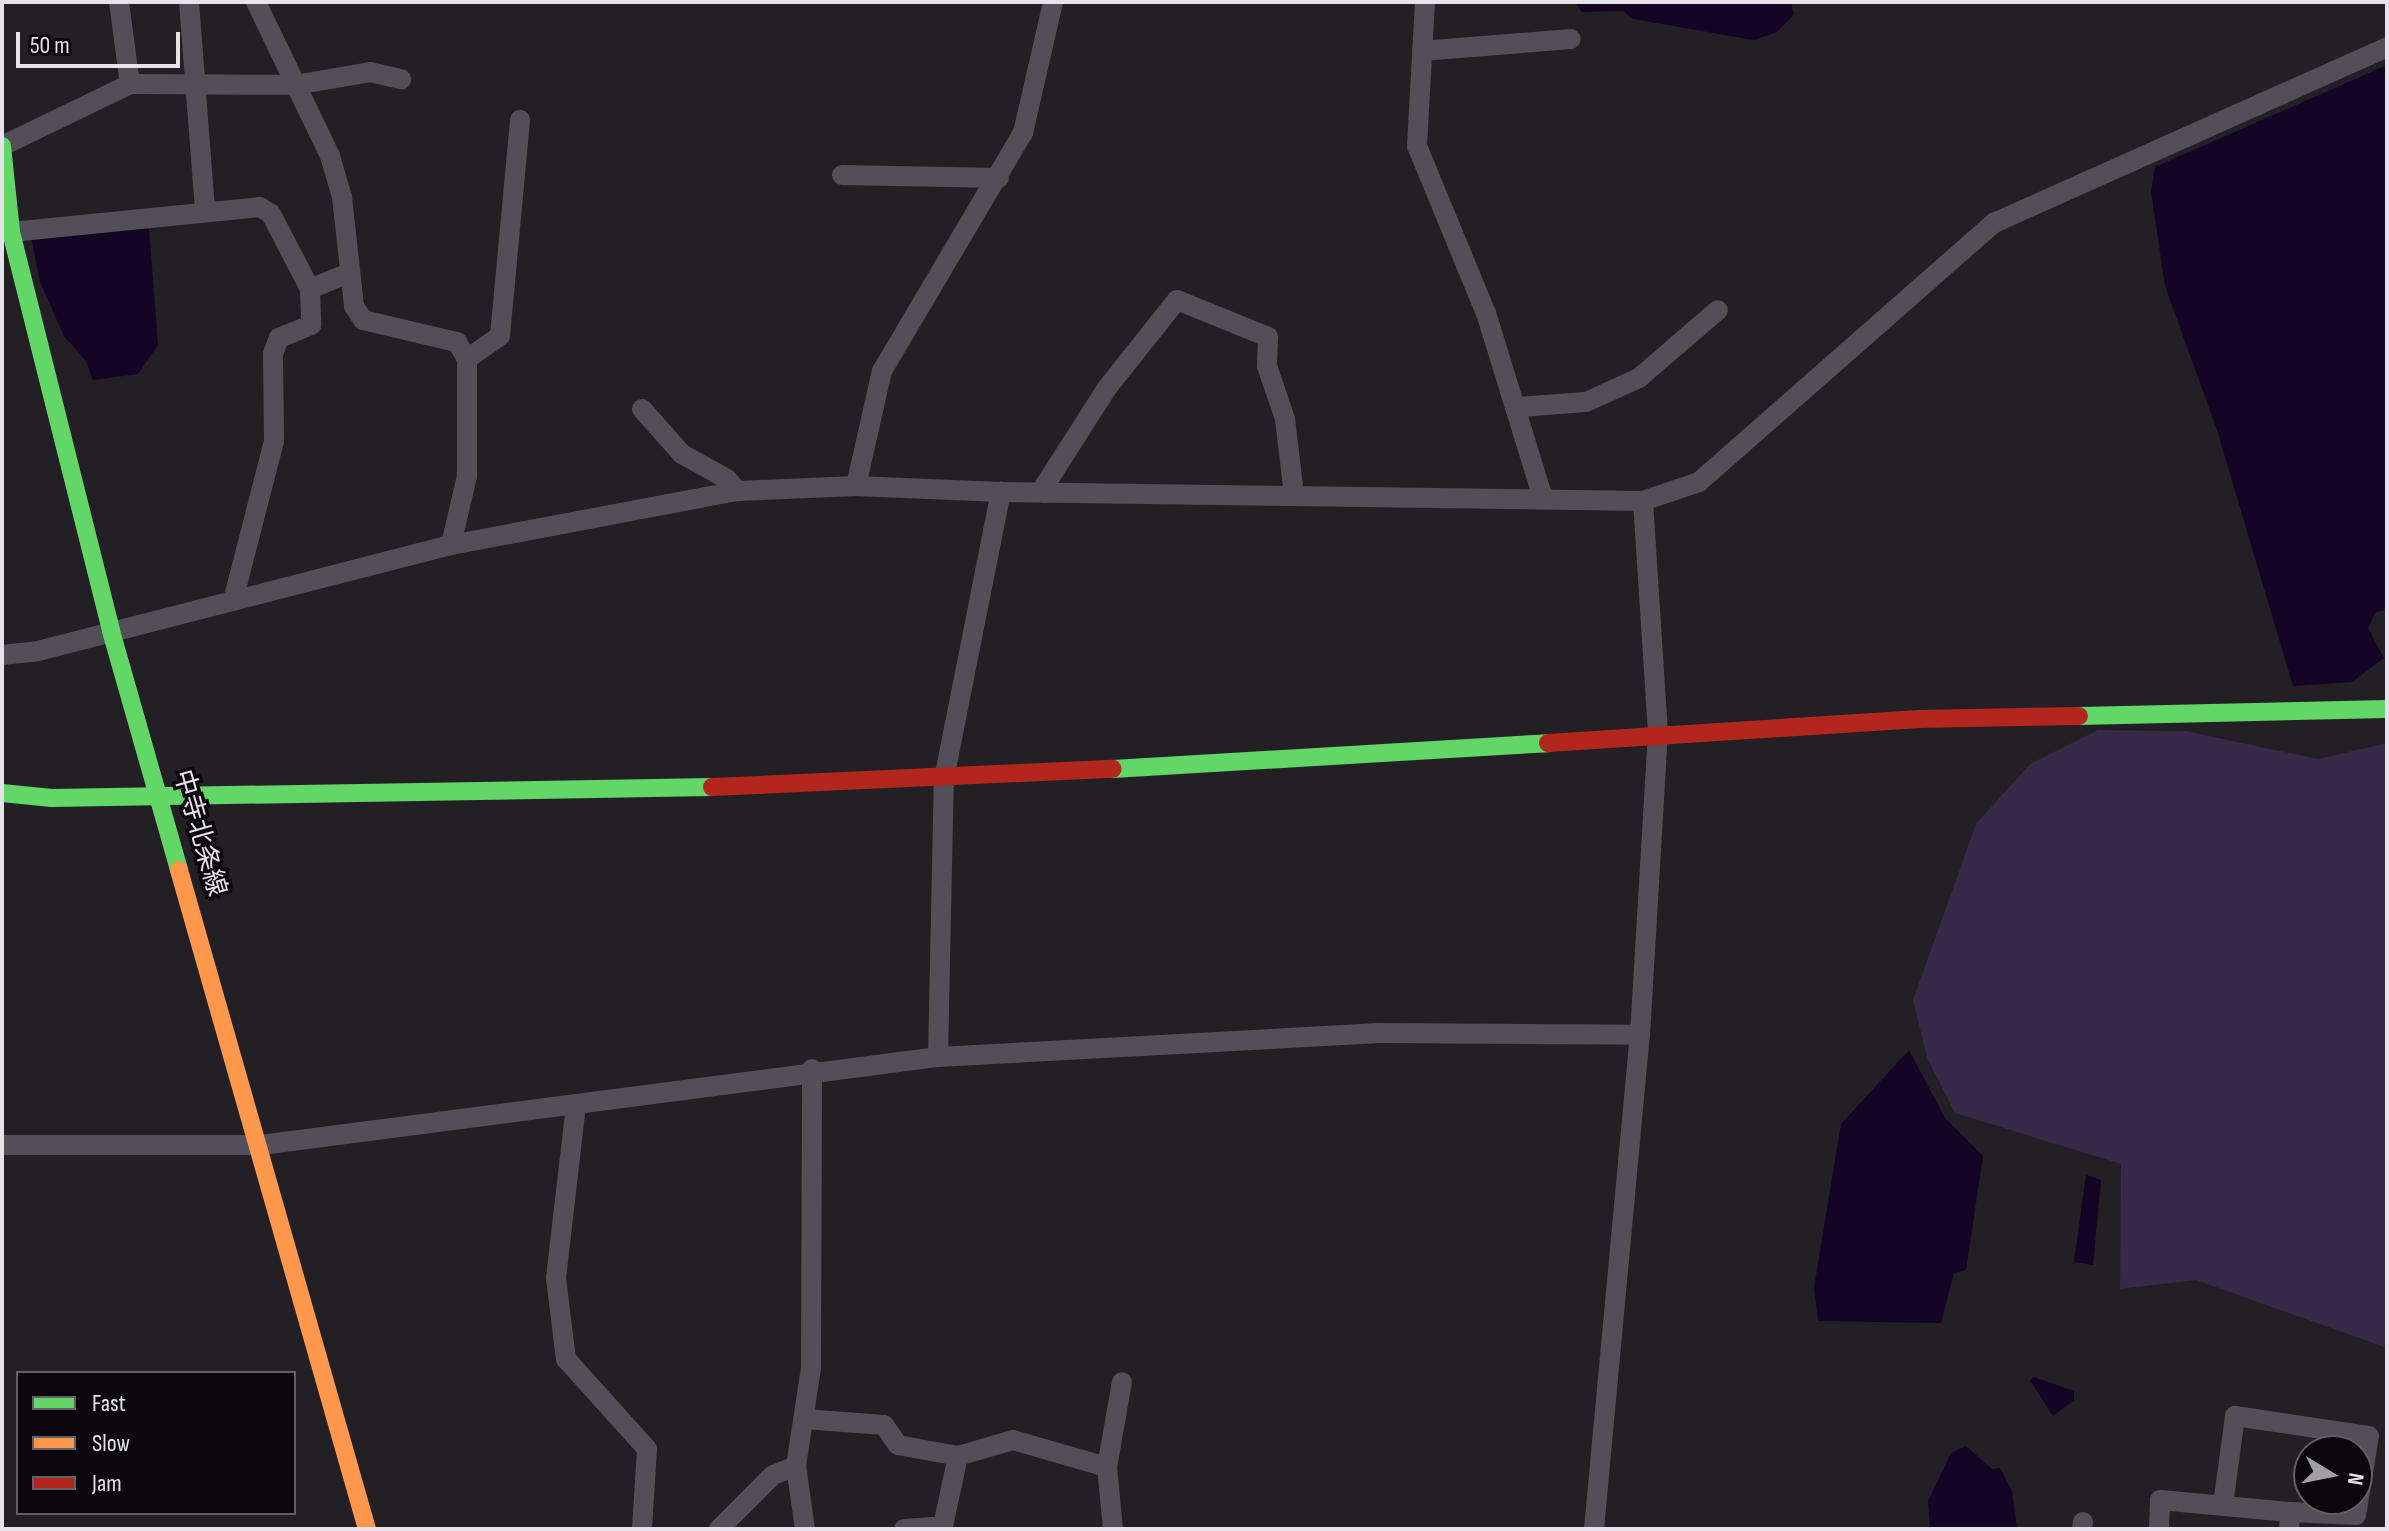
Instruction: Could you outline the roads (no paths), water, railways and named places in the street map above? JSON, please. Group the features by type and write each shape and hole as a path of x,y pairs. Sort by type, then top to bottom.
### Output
{"street":[{"path":"119,2 130,84"},
{"path":"189,2 205,212"},
{"path":"256,2 330,156 342,197 354,306 363,320 457,342 467,359 467,476 451,545"},
{"path":"856,486 882,371 1023,133 1053,2"},
{"path":"1425,2 1417,146 1519,407 1543,498"},
{"path":"1422,51 1571,39"},
{"path":"2,655 111,631 451,545 737,491 856,486 1045,493 1643,501 1699,482 1994,223 2387,47"},
{"path":"2,146 130,84 295,85 370,72 401,79"},
{"path":"467,359 500,336 520,120"},
{"name":"中寺北条線","path":"2,146 11,232 111,631 261,1145 367,1529"},
{"path":"842,175 999,178"},
{"path":"11,232 260,207 271,214 310,289 311,325 279,338 273,354 274,441 233,601"},
{"path":"310,289 349,273"},
{"path":"1045,493 1045,485 1107,388 1177,300 1268,337 1267,366 1285,419 1294,495"},
{"path":"1519,407 1586,402 1639,378 1718,310"},
{"path":"642,409 682,454 727,479 737,491"},
{"path":"938,1057 944,779 1001,492"},
{"path":"1594,1529 1640,1035 1658,733 1643,501"},
{"path":"2,793 52,798 944,779 1658,733 1934,719 2387,709"},
{"path":"2,1145 261,1145 576,1105 812,1069 938,1057 1379,1033 1640,1035"},
{"path":"805,1529 796,1466 811,1368 812,1069"},
{"path":"576,1105 556,1278 566,1359 647,1449 642,1529"},
{"path":"1113,1529 1107,1467 1122,1382"},
{"path":"2159,1529 2160,1500 2223,1505 2289,1520 2356,1515 2369,1436 2235,1416 2223,1505"},
{"path":"804,1419 884,1425 898,1445 958,1456 1013,1440 1107,1467"},
{"path":"904,1529 943,1526 958,1456"},
{"path":"719,1529 773,1475 796,1466"}]}
